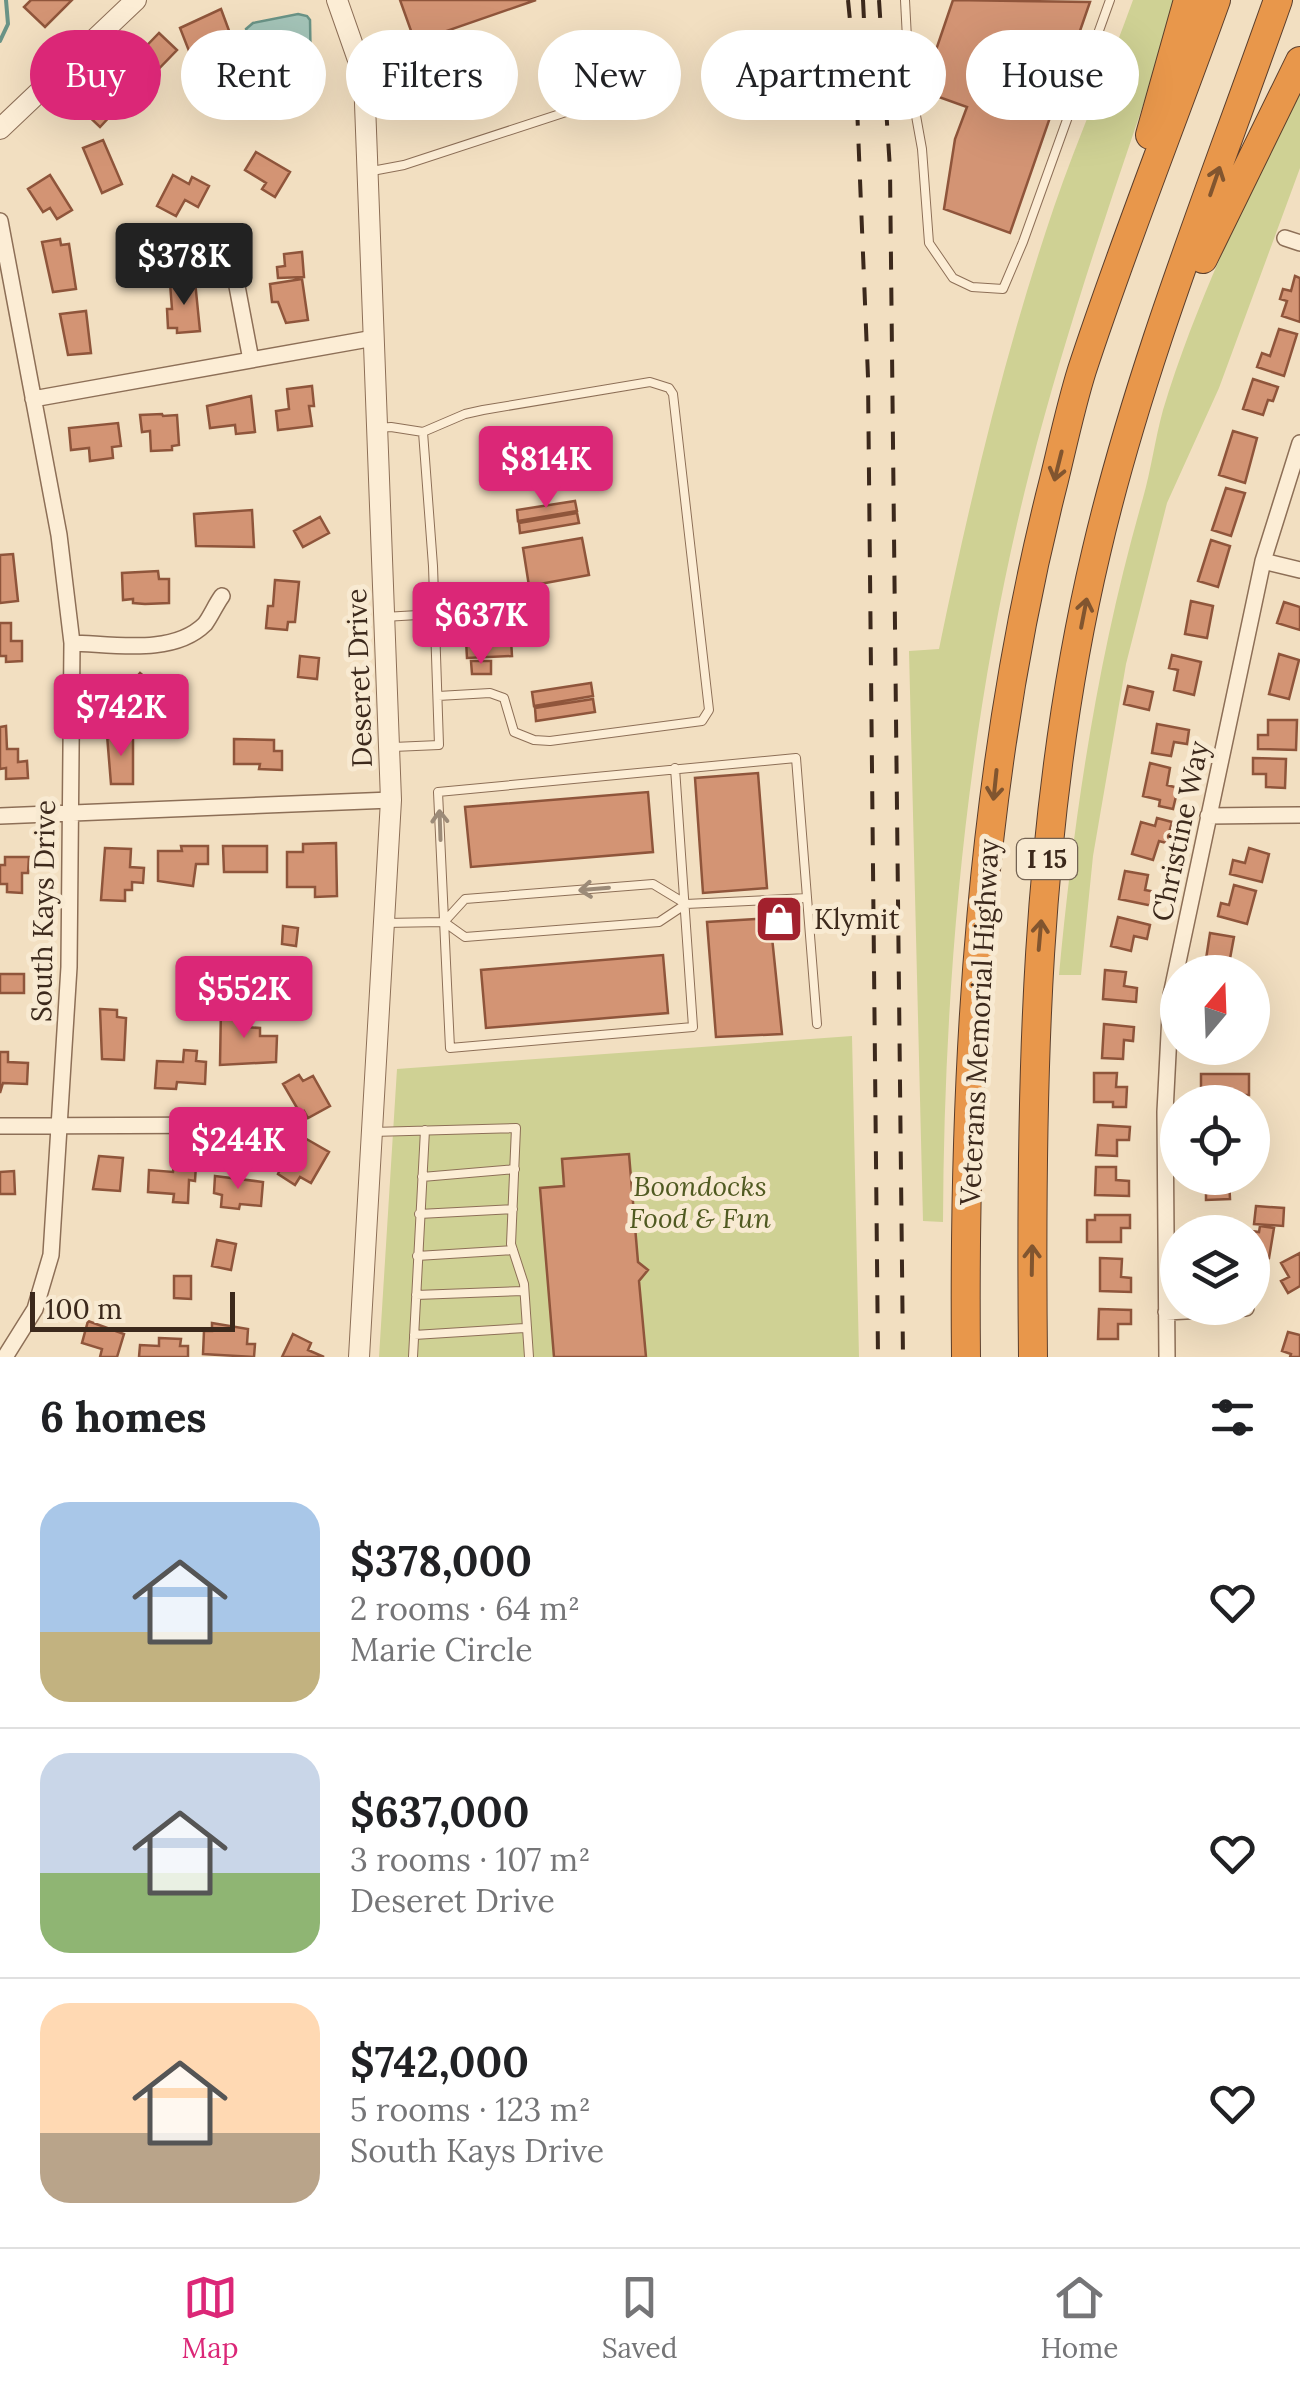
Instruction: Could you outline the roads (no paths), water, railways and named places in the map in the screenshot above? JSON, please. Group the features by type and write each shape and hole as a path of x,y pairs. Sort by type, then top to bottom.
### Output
{"highway":[{"path":"1082,372 1188,0"},
{"name":"Veterans Memorial Highway","path":"966,1357 977,949 999,743 1036,550 1082,372 1216,0"},
{"name":"Veterans Memorial Highway","path":"1032,1357 1038,950 1059,744 1096,552 1148,372 1278,0"},
{"path":"1148,372 1300,61"}],"street":[{"path":"0,130 136,0"},
{"name":"Deseret Drive","path":"337,0 364,77 391,800 360,1357"},
{"name":"South Kays Drive","path":"0,221 59,535 72,644 70,967 51,1255 35,1308 5,1357"},
{"path":"243,234 233,265 251,360"},
{"path":"34,399 374,338"},
{"name":"Christine Way","path":"1182,955 1263,561 1300,443"},
{"path":"1263,561 1300,570"},
{"path":"72,644 153,645 181,638 204,624 222,596"},
{"path":"0,816 391,800"},
{"path":"1208,816 1300,816"},
{"name":"Christine Way","path":"1166,1215 1169,1065"},
{"path":"0,1126 247,1125"},
{"name":"Christine Way","path":"1166,1325 1166,1357"}],"lane":[{"path":"905,0 909,76 922,149 929,243 953,278 972,287 1003,289 1110,0"},
{"path":"368,172 404,165 542,120"},
{"path":"377,428 391,426 422,432 483,410 650,382 669,388 673,394 709,710 702,721 534,740 514,732 507,701 499,696 438,696"},
{"path":"389,747 439,745 435,614 422,432"},
{"path":"384,617 435,614 457,608"},
{"path":"675,768 693,1026 450,1048 438,792 675,768 796,758 817,1024"},
{"path":"444,922 466,899 652,884 686,904"},
{"path":"384,923 444,922 466,937 660,922 686,904 806,898"},
{"path":"372,1132 516,1128 513,1250 524,1291 528,1357"},
{"path":"413,1357 425,1130"},
{"path":"422,1177 514,1169"},
{"path":"419,1214 513,1209"},
{"path":"417,1256 513,1250"},
{"path":"416,1294 524,1291"},
{"path":"414,1334 525,1328"}],"waterway":[{"path":"0,41 8,24 6,0"}],"railway":[{"path":"848,0 856,81 868,377 878,1357"},
{"path":"863,0 864,30"},
{"path":"879,0 890,169 903,1357"}],"place":[{"name":"Klymit","path":"779,919"}],"park label":[{"name":"Boondocks Food & Fun","path":"700,1202"}]}
